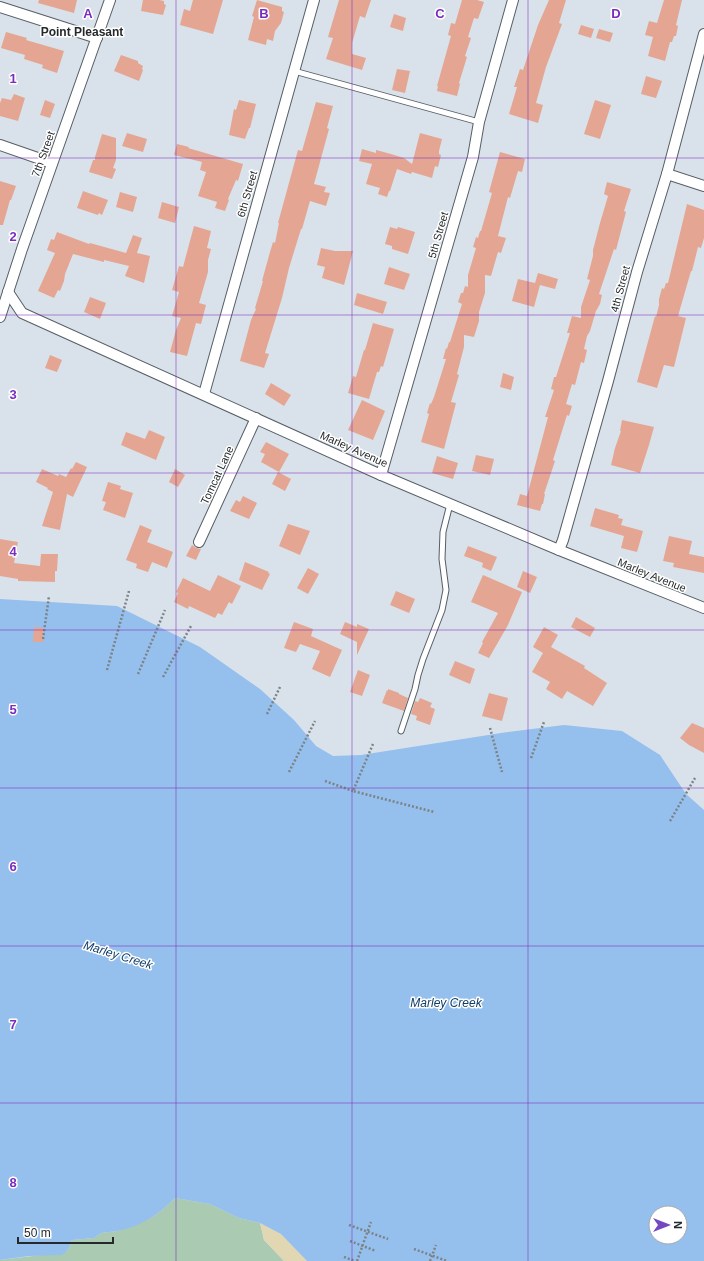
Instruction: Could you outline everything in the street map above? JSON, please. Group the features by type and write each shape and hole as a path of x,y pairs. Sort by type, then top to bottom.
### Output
{"street":[{"name":"7th Street","path":"0,317 52,163 110,0"},
{"name":"6th Street","path":"204,394 314,0"},
{"name":"5th Street","path":"381,475 473,157 479,122 513,0"},
{"path":"0,7 97,38"},
{"name":"4th Street","path":"559,550 606,389 637,272 667,174 704,34"},
{"path":"0,145 52,163"},
{"path":"667,174 704,186"},
{"name":"Marley Avenue","path":"8,292 22,313 381,475 559,550 704,608"},
{"name":"Tomcat Lane","path":"199,542 256,418"}],"lane":[{"path":"294,71 479,122"},
{"path":"401,730 415,690 423,659 442,610 446,590 442,559 443,532 450,504"}],"path":[{"path":"107,670 128,591"},
{"path":"43,639 48,596"},
{"path":"138,674 165,610"},
{"path":"163,677 191,626"},
{"path":"267,714 280,687"},
{"path":"289,772 315,720"},
{"path":"531,758 544,722"},
{"path":"490,728 502,772"},
{"path":"353,792 372,744"},
{"path":"670,821 695,778"},
{"path":"325,781 353,792 434,812"},
{"path":"344,1257 356,1261 372,1222"},
{"path":"349,1225 388,1239"},
{"path":"350,1241 376,1251"},
{"path":"430,1261 436,1245"},
{"path":"414,1249 447,1261"}],"green space":[{"path":"175,1198 210,1204 239,1218 260,1223 264,1240 284,1261 0,1261 66,1252 72,1240 94,1238 101,1233 118,1231 151,1218"}],"sand":[{"path":"260,1223 281,1234 307,1261 284,1261 264,1240"}],"water":[{"name":"Marley Creek","path":"0,599 117,606 200,647 260,689 294,720 316,746 333,756 361,755 501,733 564,725 622,731 660,755 686,794 704,810 704,1261 307,1261 281,1234 260,1223 239,1218 210,1204 175,1198 151,1218 135,1226 118,1231 101,1233 94,1238 72,1240 66,1252 61,1255 29,1256 0,1260"}],"building":[{"path":"39,0 77,0 74,13 38,3"},
{"path":"143,0 164,1 164,4 166,5 163,15 141,11"},
{"path":"193,0 223,0 213,34 180,25 184,9 190,11"},
{"path":"257,0 282,7 282,11 284,12 281,23 275,31 273,41 267,39 266,45 248,40 254,17 252,16"},
{"path":"339,0 371,0 365,18 360,16 352,43 352,54 366,58 362,70 326,59 333,38 328,37"},
{"path":"462,0 477,0 484,2 478,19 474,18 468,37 471,38 465,56 467,57 459,83 457,96 437,91 437,86 451,36 448,35 451,23 455,24"},
{"path":"549,0 566,0 559,23 562,24 546,67 536,103 543,105 538,123 509,114 517,87 514,87 520,69 523,70 538,25"},
{"path":"664,0 682,0 676,25 678,26 676,36 674,36 672,42 670,42 665,61 648,56 653,37 645,35 649,21 657,23"},
{"path":"394,14 406,18 403,31 390,27"},
{"path":"581,25 594,29 591,38 578,34"},
{"path":"599,29 613,33 610,42 596,38"},
{"path":"6,32 27,38 26,40 64,51 57,73 42,68 43,65 24,59 25,55 1,48"},
{"path":"121,55 138,61 138,63 143,66 139,81 114,71"},
{"path":"397,69 410,71 405,93 392,90"},
{"path":"646,76 662,81 656,98 641,94"},
{"path":"14,94 25,98 18,121 0,116 0,103 2,98 11,100"},
{"path":"45,100 55,104 50,118 40,115"},
{"path":"239,100 256,104 250,128 245,139 229,135 234,109 236,110"},
{"path":"595,100 611,105 600,139 584,134"},
{"path":"316,102 333,106 327,128 329,129 314,184 326,187 324,192 330,193 326,206 310,201 265,353 269,354 264,368 240,361 251,320 256,309 255,308 273,242 275,243 278,223 298,150 302,151"},
{"path":"127,133 147,139 143,152 122,146"},
{"path":"420,133 442,139 439,151 439,154 441,155 438,167 435,166 432,178 412,172 411,174 397,169 387,197 378,194 380,188 366,184 372,164 359,161 362,149 376,153 376,150 391,154 404,158 412,164"},
{"path":"102,134 116,138 116,160 113,168 116,169 112,179 89,172 93,160 95,160"},
{"path":"177,144 243,164 238,181 236,180 228,199 229,200 225,211 215,208 217,202 198,196 206,172 200,170 202,162 174,155"},
{"path":"500,152 525,159 522,172 518,171 510,198 508,197 498,236 506,238 501,253 498,252 491,276 485,275 485,293 479,312 479,321 474,337 464,335 464,347 457,374 459,375 451,402 456,403 444,449 421,442 429,414 427,413 430,403 431,404 434,397 446,359 443,359 446,348 447,349 450,342 462,304 458,302 465,286 468,287 468,275 476,248 473,247 476,237 478,238 481,231 492,193 489,192"},
{"path":"0,181 16,186 10,200 3,225 0,225"},
{"path":"607,182 631,189 624,211 626,212 616,250 614,249 599,294 602,295 600,304 587,336 584,349 587,350 584,363 581,362 575,385 572,384 566,404 572,406 569,416 567,415 553,460 555,461 540,511 517,505 520,494 527,496 548,417 545,417 554,390 551,389 554,377 556,377 570,333 567,333 572,316 581,318 581,307 590,280 587,279 593,256 593,250 608,196 604,194"},
{"path":"83,191 108,200 102,215 77,208"},
{"path":"120,192 137,197 133,212 116,207"},
{"path":"162,202 179,207 175,223 158,218"},
{"path":"687,204 704,210 704,238 701,248 698,247 678,316 686,318 674,367 664,365 657,388 637,382 655,316 656,317 662,288 664,289 666,283 668,283"},
{"path":"194,226 211,231 207,248 211,249 208,260 208,272 199,303 206,305 201,324 196,323 187,356 170,352 181,318 172,316 179,292 172,290 179,266 183,267"},
{"path":"390,227 397,229 398,227 415,232 408,254 392,249 392,246 385,244"},
{"path":"57,232 89,244 90,243 126,253 133,235 142,238 137,253 150,256 144,283 125,276 129,266 104,260 104,262 73,254 60,291 58,290 54,298 38,291 55,253 47,250 51,239 54,240"},
{"path":"321,248 335,251 353,251 344,285 322,278 325,267 317,265"},
{"path":"389,267 410,274 404,290 384,284"},
{"path":"538,273 558,279 555,289 540,285 534,307 512,301 518,279 535,283"},
{"path":"357,293 387,302 383,314 354,305"},
{"path":"90,297 106,303 100,319 84,312"},
{"path":"373,323 394,329 383,367 381,366 379,372 377,372 369,399 348,393 353,376 356,377"},
{"path":"50,355 62,360 57,372 45,368"},
{"path":"503,373 514,377 511,390 500,387"},
{"path":"271,383 291,395 284,406 265,394"},
{"path":"362,400 385,411 373,440 348,430"},
{"path":"622,420 654,427 640,473 611,465 621,431"},
{"path":"149,430 165,437 156,460 121,445 126,432 145,439"},
{"path":"266,442 289,454 279,472 261,462 265,454 260,452"},
{"path":"476,455 494,459 490,475 472,471"},
{"path":"437,456 458,463 453,479 432,473"},
{"path":"76,462 87,467 73,497 67,494 60,530 42,526 53,492 36,482 42,469 58,476 59,474 66,477"},
{"path":"175,469 185,475 178,487 169,482"},
{"path":"278,472 291,479 285,491 272,484"},
{"path":"108,482 121,486 120,489 133,493 125,518 103,510 106,502 102,501"},
{"path":"243,496 257,503 249,519 230,511 236,500 240,502"},
{"path":"595,508 619,515 618,518 623,519 621,525 643,531 637,552 621,548 624,536 590,526"},
{"path":"288,524 310,531 300,555 279,546"},
{"path":"140,525 152,530 147,542 173,552 167,568 152,562 148,572 136,568 137,564 126,560"},
{"path":"669,536 692,541 689,554 704,557 704,573 673,567 674,563 663,561"},
{"path":"0,539 18,542 14,563 40,566 41,554 58,554 55,582 18,581 18,579 0,576"},
{"path":"192,545 201,549 196,560 186,556"},
{"path":"468,546 497,557 491,571 482,567 483,563 464,556"},
{"path":"245,562 269,572 268,573 270,574 262,590 239,580"},
{"path":"308,568 319,574 308,594 297,588"},
{"path":"523,571 537,577 530,593 517,587"},
{"path":"218,575 241,586 232,604 229,602 222,615 218,613 215,618 189,606 188,609 174,602 178,593 176,592 183,578 210,591"},
{"path":"483,575 522,592 508,625 489,658 478,653 483,643 482,642 498,613 471,602"},
{"path":"396,591 415,599 409,613 390,605"},
{"path":"576,617 595,628 590,637 571,627"},
{"path":"294,622 313,629 311,636 342,650 330,677 312,669 320,651 300,644 296,652 284,648"},
{"path":"345,622 357,627 357,624 369,629 357,655 357,642 340,634"},
{"path":"34,627 44,628 43,642 33,642"},
{"path":"544,627 558,635 551,647 585,666 584,668 607,683 593,706 567,691 562,699 546,689 550,682 532,672 543,653 533,647"},
{"path":"455,661 475,669 470,684 449,675"},
{"path":"358,670 370,675 362,696 350,692"},
{"path":"388,689 408,698 404,711 382,703"},
{"path":"489,693 508,698 502,721 482,716"},
{"path":"420,698 432,703 430,707 435,709 430,725 416,720 417,716 411,714 415,701 418,702"},
{"path":"692,723 704,728 704,753 680,738"}],"district":[{"name":"Point Pleasant","path":"82,32"}]}
